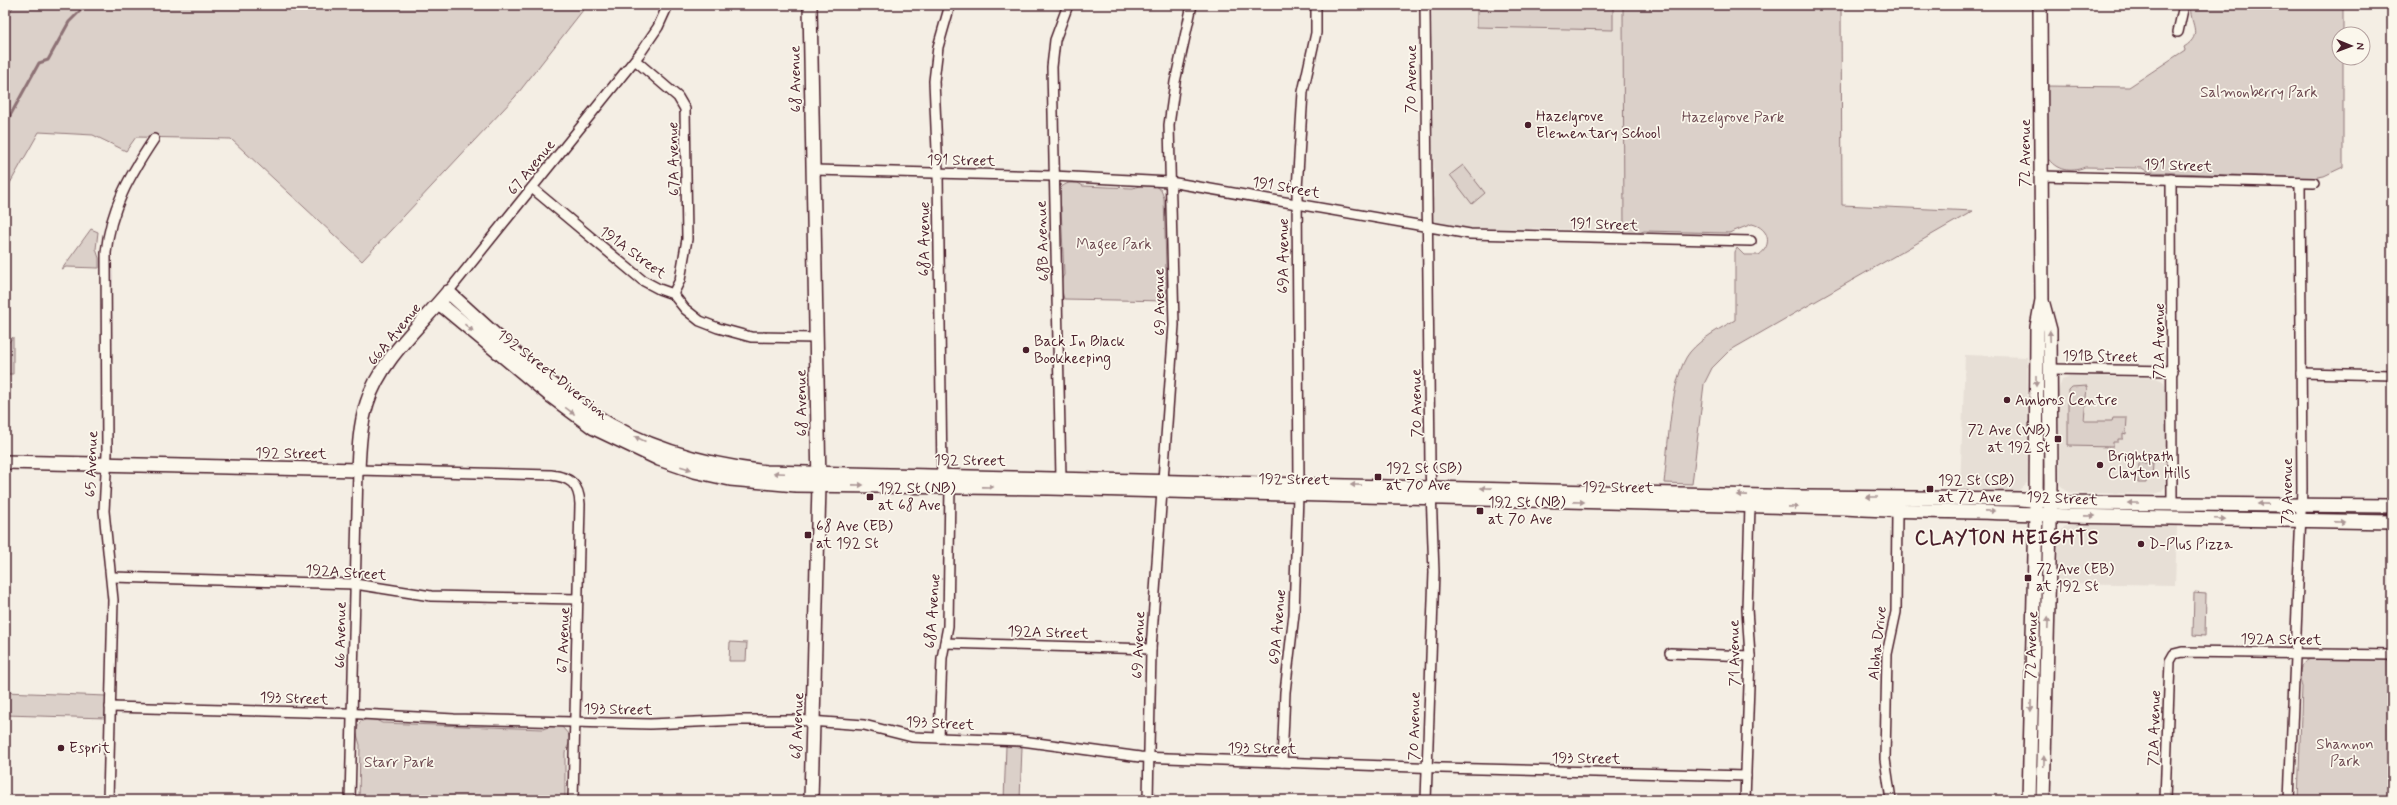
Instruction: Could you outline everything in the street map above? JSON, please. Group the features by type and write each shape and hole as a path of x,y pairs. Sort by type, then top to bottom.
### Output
{"main road":[{"name":"68 Avenue","path":"810,5 814,170 818,479 811,800"},
{"name":"72 Avenue","path":"2029,800 2036,507 2037,327 2042,300 2040,5"},
{"name":"66A Avenue","path":"358,470 364,415 373,388 385,367 448,292"},
{"name":"192 Street Diversion","path":"448,292 560,390 593,414 631,435 662,449 706,462 818,479"},
{"name":"72 Avenue","path":"2042,300 2050,330 2051,508 2042,800"},
{"name":"192 Street Diversion","path":"439,303 550,396 613,439 659,459 711,475 771,484 818,479"},
{"name":"192 Street","path":"5,462 358,470"},
{"name":"192 Street","path":"818,479 942,475 1061,478 1162,486 2036,507 2301,522 2392,522"},
{"name":"192 Street","path":"818,479 950,486 1049,488 1060,484 1154,486 1159,484 1162,486 1278,484 1299,490"},
{"name":"192 Street","path":"1431,493 1897,512 2036,507"},
{"name":"192 Street","path":"2051,508 2172,502 2392,506"},
{"path":"2030,750 2035,782 2035,800"}],"street":[{"path":"635,60 648,44 668,5"},
{"name":"68A Avenue","path":"942,475 938,173 934,81 938,47 950,5"},
{"name":"68B Avenue","path":"1061,478 1059,333 1053,176 1053,56 1058,30 1068,5"},
{"name":"69 Avenue","path":"1148,800 1151,649 1162,486 1174,347 1169,125 1171,103 1192,5"},
{"name":"69A Avenue","path":"1282,762 1284,699 1293,624 1299,490 1297,203 1303,92 1316,38 1316,5"},
{"name":"70 Avenue","path":"1425,5 1426,227 1434,572 1426,800"},
{"path":"2178,32 2184,5"},
{"name":"67 Avenue","path":"448,292 635,60"},
{"name":"67A Avenue","path":"635,60 678,97 685,109 687,239 680,280 673,294"},
{"name":"65 Avenue","path":"108,800 112,577 105,531 108,240 121,193 154,139"},
{"name":"191 Street","path":"814,170 1053,176 1170,182 1297,203 1426,227 1491,235 1751,240"},
{"name":"191 Street","path":"2041,176 2314,183"},
{"name":"72A Avenue","path":"2172,179 2172,502"},
{"name":"73 Avenue","path":"2289,800 2302,504 2300,183"},
{"name":"191A Street","path":"532,188 642,280 659,290 673,294 685,309 700,321 718,328 751,337 816,338"},
{"name":"191B Street","path":"2050,369 2173,371"},
{"path":"2301,373 2392,375"},
{"name":"192 Street","path":"358,470 551,474 564,476 574,482"},
{"name":"66 Avenue","path":"350,800 358,470"},
{"name":"67 Avenue","path":"573,800 580,504 579,492 574,482"},
{"name":"68A Avenue","path":"939,738 942,658 948,626 950,486"},
{"name":"71 Avenue","path":"1745,800 1750,656 1747,609 1750,506"},
{"name":"Aloha Drive","path":"1891,800 1885,759 1887,654 1896,612 1897,512"},
{"name":"192A Street","path":"112,577 355,584 431,596 578,599"},
{"name":"192A Street","path":"945,643 1151,649"},
{"name":"192A Street","path":"2172,657 2182,652 2392,655"},
{"path":"1670,653 1750,656"},
{"name":"72A Avenue","path":"2165,800 2170,661 2172,657"},
{"name":"193 Street","path":"110,707 352,713 454,719 662,724 747,720 813,721 854,723 912,737 1022,741 1150,757 1746,776"}],"shaded area":[{"name":"Hazelgrove Elementary School","path":"1432,5 1623,5 1624,234 1590,233 1584,230 1533,228 1525,231 1477,230 1440,225 1433,221 1431,203 1434,196 1432,92 1428,44 1432,35"},
{"path":"1965,355 2027,357 2028,475 2027,483 2019,490 2012,492 1960,490"},
{"path":"2070,376 2156,378 2163,381 2167,391 2166,479 2165,487 2161,492 2154,494 2076,493 2068,492 2060,485 2058,392 2062,379"},
{"path":"2074,524 2177,526 2175,585 2062,583 2057,579 2058,536 2064,527"}],"green space":[{"path":"14,5 587,5 515,97 362,261 231,139 136,137 126,151 93,135 39,132 5,192 5,21"},
{"path":"1477,5 1613,5 1613,30 1477,27"},
{"name":"Hazelgrove Park","path":"1623,5 1841,5 1842,205 1973,211 1729,351 1712,368 1704,384 1692,484 1664,483 1671,414 1678,378 1683,363 1690,352 1711,334 1735,320 1735,252 1737,248 1744,255 1759,255 1766,246 1767,237 1762,229 1752,224 1729,233 1644,231 1637,234 1624,234"},
{"name":"Salmonberry Park","path":"2191,5 2343,5 2343,26 2331,26 2331,66 2343,66 2343,167 2324,176 2312,178 2148,172 2142,168 2085,167 2074,170 2064,170 2051,162 2047,157 2045,86 2129,87 2185,50 2184,47 2194,37 2195,33"},
{"path":"1463,165 1485,193 1472,204 1450,175"},
{"name":"Magee Park","path":"1069,183 1078,183 1083,186 1133,188 1142,185 1155,186 1161,190 1164,198 1167,301 1064,299 1061,284 1064,275 1061,207 1058,196 1062,187"},
{"path":"91,229 98,232 96,249 99,258 99,268 66,267 62,269"},
{"path":"13,337 13,374 5,374 5,347"},
{"path":"2087,386 2084,421 2112,421 2113,418 2127,418 2126,434 2123,433 2123,439 2118,439 2118,442 2113,442 2113,447 2068,446 2068,390 2071,387"},
{"path":"2139,463 2153,463 2152,478 2147,478 2146,483 2138,483"},
{"path":"2194,593 2206,594 2205,636 2193,635"},
{"path":"730,642 747,643 746,661 729,661"},
{"name":"Shannon Park","path":"2311,659 2392,660 2392,800 2298,800 2302,687 2300,670 2306,661"},
{"path":"5,692 106,696 106,718 5,715"},
{"name":"Starr Park","path":"367,719 376,720 382,723 543,729 551,726 562,727 569,735 570,742 565,752 565,800 359,800 360,745 356,731 360,722"},
{"path":"1006,746 1022,747 1020,800 1004,800"}],"waterway":[{"path":"5,125 39,63 48,60 69,22 86,5"}],"place":[{"name":"Hazelgrove Elementary School","path":"1528,125"},
{"name":"Back In Black Bookkeeping","path":"1026,350"},
{"name":"Ambros Centre","path":"2007,400"},
{"name":"72 Ave (WB) at 192 St","path":"2058,439"},
{"name":"Brightpath Clayton Hills","path":"2100,465"},
{"name":"192 St (SB) at 70 Ave","path":"1378,477"},
{"name":"192 St (SB) at 72 Ave","path":"1930,489"},
{"name":"192 St (NB) at 68 Ave","path":"870,497"},
{"name":"192 St (NB) at 70 Ave","path":"1480,511"},
{"name":"68 Ave (EB) at 192 St","path":"808,535"},
{"name":"D-Plus Pizza","path":"2141,544"},
{"name":"72 Ave (EB) at 192 St","path":"2028,578"},
{"name":"Esprit","path":"61,748"}],"district":[{"name":"CLAYTON HEIGHTS","path":"2007,537"}]}
